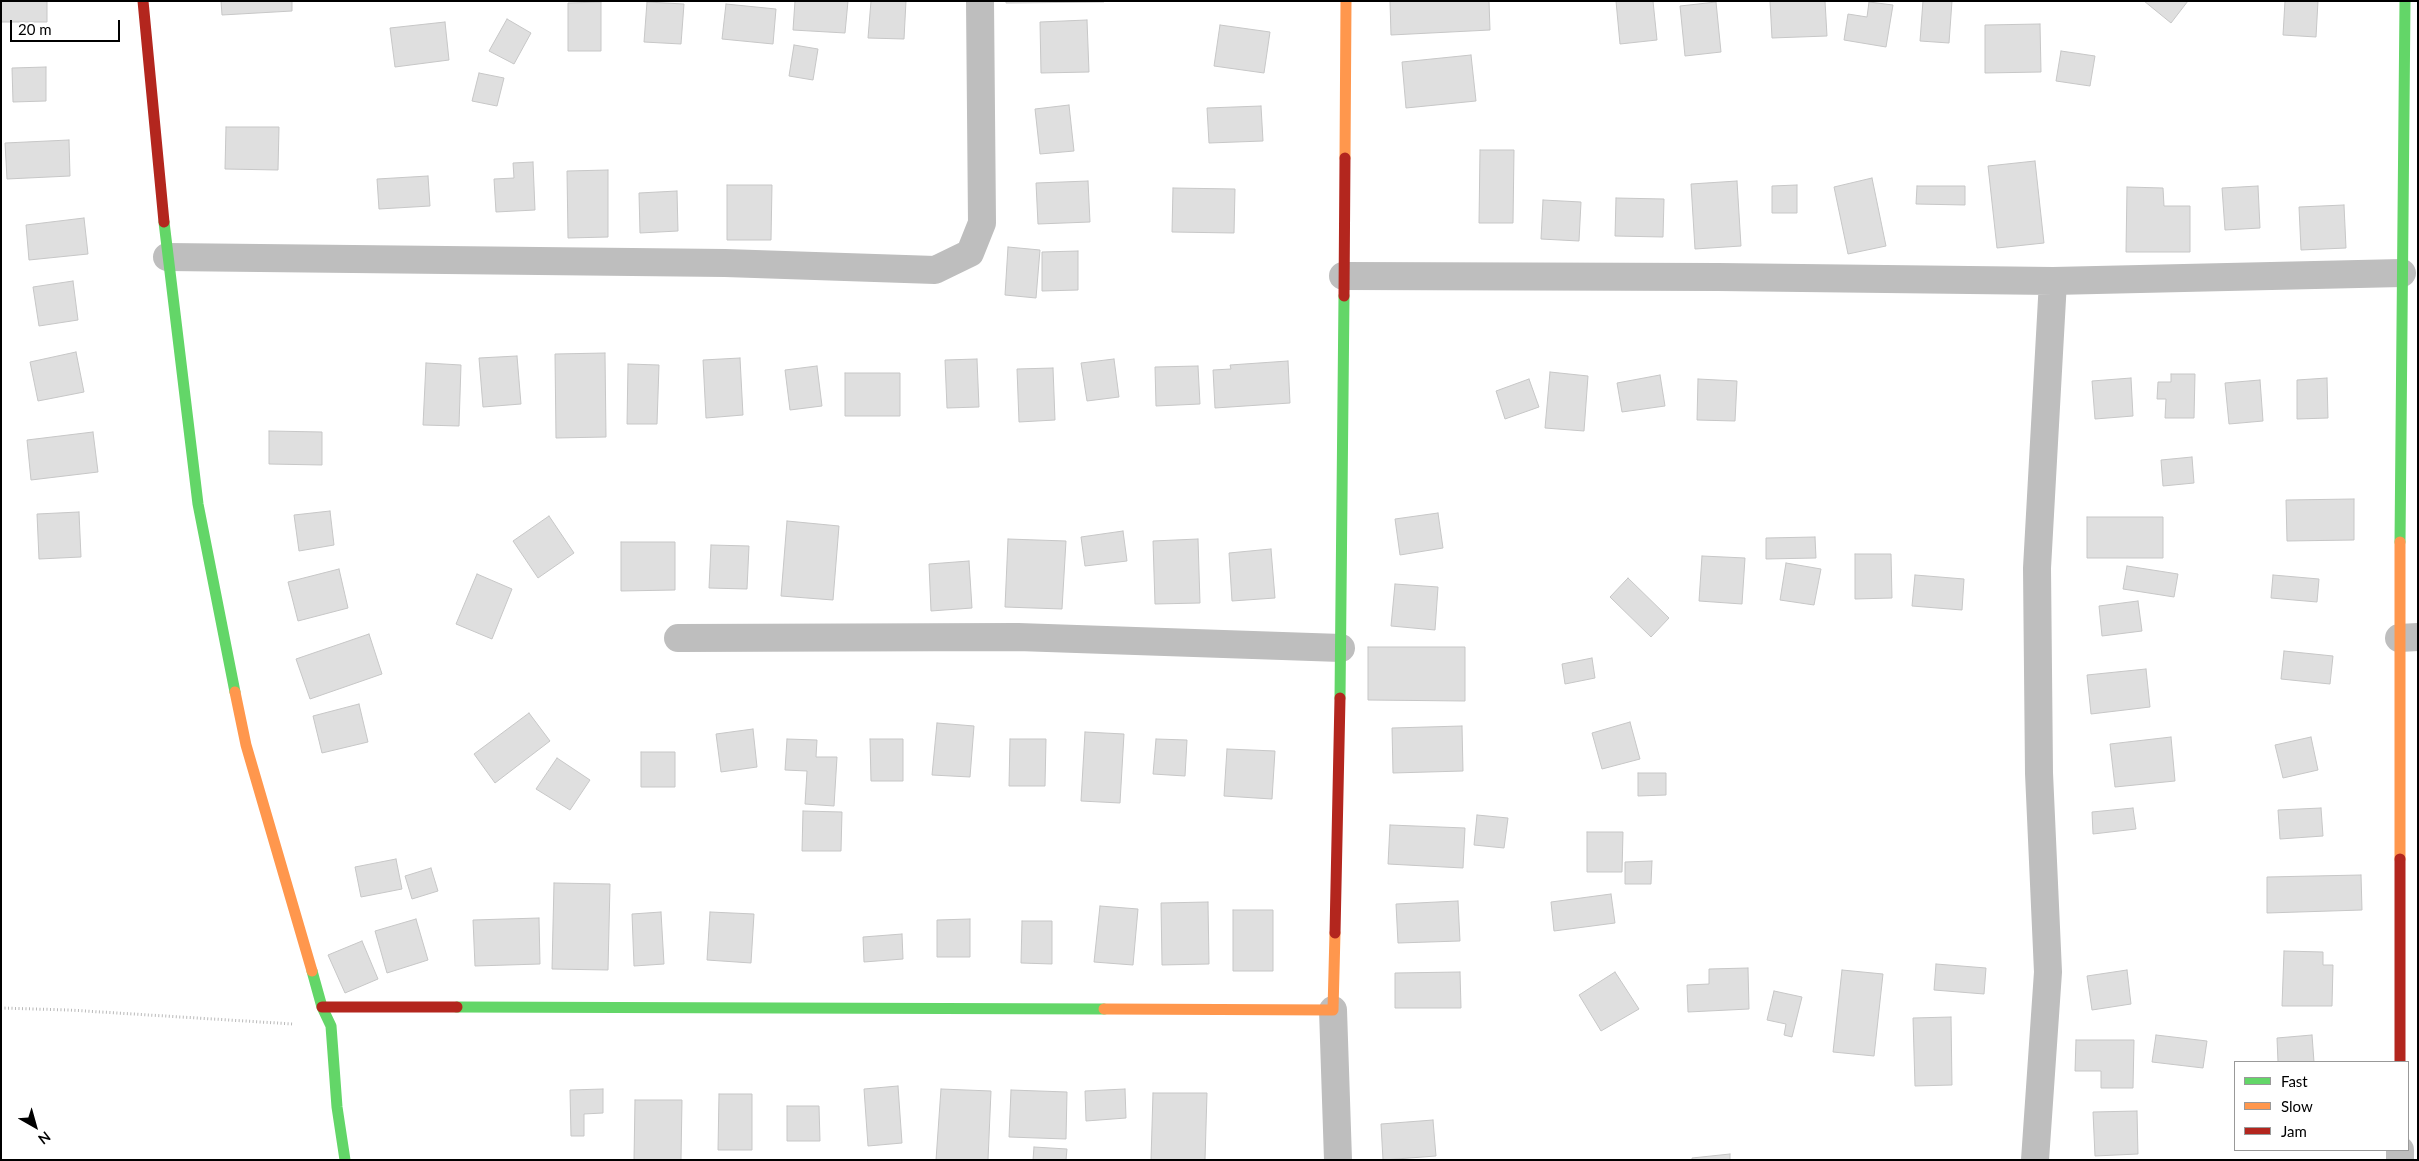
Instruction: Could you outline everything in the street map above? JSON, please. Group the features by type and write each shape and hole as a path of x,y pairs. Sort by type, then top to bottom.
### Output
{"street":[{"path":"143,1 168,257 198,504 246,745 322,1007 331,1026 337,1107 344,1160"},
{"path":"168,257 725,263 935,270 970,253 982,224 980,1"},
{"path":"1338,1160 1333,1010 1341,648 1346,1"},
{"path":"2400,1061 2409,638 2402,273 2405,1"},
{"path":"1343,276 1718,276 2053,281 2402,273"},
{"path":"2035,1160 2048,972 2039,773 2037,568 2053,281"},
{"path":"678,638 1018,638 1341,648"},
{"path":"322,1007 1333,1010"}],"path":[{"path":"1,1008 69,1010 331,1026"}],"building":[{"path":"1,1 47,1 47,22 1,22"},
{"path":"221,1 292,1 292,11 222,15"},
{"path":"795,1 848,1 845,33 793,30"},
{"path":"871,1 906,1 904,39 868,38"},
{"path":"1006,1 1104,1 1104,2 1006,3"},
{"path":"1390,1 1489,1 1490,30 1391,35"},
{"path":"1616,1 1653,1 1657,40 1620,44"},
{"path":"1770,1 1825,1 1827,36 1772,38"},
{"path":"1923,1 1952,1 1949,43 1920,41"},
{"path":"2144,1 2188,1 2171,23"},
{"path":"2285,1 2318,1 2316,37 2283,35"},
{"path":"601,2 601,51 568,51 568,3"},
{"path":"647,2 684,4 681,44 644,42"},
{"path":"1716,2 1721,52 1685,56 1680,6"},
{"path":"1869,2 1893,5 1886,47 1844,40 1848,14 1867,17"},
{"path":"726,4 776,9 773,44 722,39"},
{"path":"507,19 531,33 514,64 489,51"},
{"path":"1087,20 1089,72 1041,73 1040,22"},
{"path":"445,22 449,60 395,67 390,28"},
{"path":"2040,24 2041,72 1985,73 1985,25"},
{"path":"1220,25 1270,32 1264,73 1214,66"},
{"path":"794,45 818,49 813,80 789,76"},
{"path":"2061,51 2095,56 2090,86 2056,81"},
{"path":"1471,55 1476,101 1406,108 1402,62"},
{"path":"46,67 46,101 13,102 12,68"},
{"path":"479,73 504,78 497,106 472,101"},
{"path":"1069,105 1074,151 1040,154 1035,109"},
{"path":"1261,106 1263,141 1209,143 1207,108"},
{"path":"226,127 279,127 278,170 225,169"},
{"path":"69,140 70,176 7,179 5,143"},
{"path":"1480,150 1514,150 1513,223 1479,223"},
{"path":"2035,161 2044,243 1997,248 1988,166"},
{"path":"533,162 535,210 496,212 494,179 514,178 513,163"},
{"path":"608,170 608,237 568,238 567,171"},
{"path":"428,176 430,206 379,209 377,179"},
{"path":"1872,178 1886,246 1848,254 1834,187"},
{"path":"1088,181 1090,222 1038,224 1036,183"},
{"path":"1737,181 1741,246 1695,249 1691,184"},
{"path":"727,185 772,185 771,240 727,240"},
{"path":"1797,185 1797,213 1772,213 1772,186"},
{"path":"1917,186 1965,186 1965,205 1916,204"},
{"path":"2258,186 2260,228 2225,230 2222,188"},
{"path":"2127,187 2163,188 2164,206 2190,206 2190,252 2126,252"},
{"path":"1173,188 1235,189 1234,233 1172,232"},
{"path":"677,191 678,231 640,233 639,193"},
{"path":"1616,198 1664,199 1663,237 1615,236"},
{"path":"1543,200 1581,202 1579,241 1541,239"},
{"path":"2344,205 2346,248 2301,250 2299,207"},
{"path":"84,218 88,254 29,260 26,225"},
{"path":"1008,247 1040,250 1036,298 1005,295"},
{"path":"1078,251 1078,290 1042,291 1042,252"},
{"path":"73,281 78,320 39,326 33,287"},
{"path":"76,352 84,392 38,401 30,362"},
{"path":"605,353 606,437 556,438 555,354"},
{"path":"517,356 521,404 483,407 479,358"},
{"path":"740,358 743,415 706,418 703,360"},
{"path":"977,359 979,407 947,408 945,360"},
{"path":"1114,359 1119,397 1087,401 1081,363"},
{"path":"1288,361 1290,403 1215,408 1213,370 1231,369 1230,365"},
{"path":"426,363 461,365 459,426 423,425"},
{"path":"628,364 659,365 657,424 627,424"},
{"path":"817,366 822,406 790,410 785,370"},
{"path":"1198,366 1200,404 1156,406 1155,367"},
{"path":"1053,368 1055,420 1019,422 1017,369"},
{"path":"1550,372 1588,376 1584,431 1545,428"},
{"path":"845,373 900,373 900,416 845,416"},
{"path":"2171,374 2195,374 2194,418 2165,418 2166,399 2157,399 2158,382 2171,382"},
{"path":"1660,375 1665,406 1622,412 1617,383"},
{"path":"2131,378 2133,416 2095,419 2092,381"},
{"path":"2327,378 2328,418 2297,419 2297,380"},
{"path":"1529,379 1539,407 1505,419 1496,391"},
{"path":"1698,379 1737,381 1735,421 1697,420"},
{"path":"2260,380 2263,421 2229,424 2225,383"},
{"path":"269,431 322,432 322,465 269,464"},
{"path":"93,432 98,472 31,480 27,440"},
{"path":"2192,457 2194,483 2163,486 2161,460"},
{"path":"2354,499 2354,540 2287,541 2286,500"},
{"path":"330,511 334,545 299,551 294,515"},
{"path":"79,512 81,557 39,559 37,514"},
{"path":"1438,513 1443,548 1400,555 1395,519"},
{"path":"549,516 574,553 538,578 513,541"},
{"path":"2087,517 2163,517 2163,558 2087,558"},
{"path":"787,521 839,526 833,600 781,596"},
{"path":"1123,531 1127,561 1085,566 1081,537"},
{"path":"1815,537 1816,558 1766,559 1766,538"},
{"path":"1008,539 1066,541 1062,609 1005,607"},
{"path":"1198,539 1200,603 1155,604 1153,541"},
{"path":"621,542 675,542 675,590 621,591"},
{"path":"711,545 749,546 747,589 709,588"},
{"path":"1271,549 1275,598 1232,601 1229,553"},
{"path":"1855,554 1891,554 1892,598 1855,599"},
{"path":"1702,556 1745,558 1742,604 1699,601"},
{"path":"969,561 972,608 931,611 929,564"},
{"path":"1786,563 1821,569 1814,605 1780,600"},
{"path":"2127,566 2178,574 2174,597 2123,589"},
{"path":"339,569 348,608 298,621 288,582"},
{"path":"477,574 512,589 492,639 456,624"},
{"path":"1915,575 1964,579 1962,610 1912,606"},
{"path":"2273,575 2319,579 2317,602 2271,598"},
{"path":"1628,578 1669,618 1651,637 1610,597"},
{"path":"1395,584 1438,587 1435,630 1391,626"},
{"path":"2138,601 2142,631 2102,636 2099,606"},
{"path":"369,634 382,674 310,699 296,659"},
{"path":"1368,647 1465,647 1465,701 1368,700"},
{"path":"2284,651 2333,656 2330,684 2281,679"},
{"path":"1592,658 1595,678 1565,684 1562,664"},
{"path":"2146,669 2150,707 2091,714 2087,675"},
{"path":"359,704 368,742 322,753 313,716"},
{"path":"529,713 550,741 495,783 474,754"},
{"path":"1630,722 1640,759 1602,769 1592,733"},
{"path":"937,723 974,726 970,777 932,775"},
{"path":"1462,726 1463,771 1393,773 1392,728"},
{"path":"753,729 757,767 721,772 716,734"},
{"path":"1085,732 1124,734 1120,803 1081,801"},
{"path":"2171,737 2175,781 2115,787 2110,744"},
{"path":"2311,737 2318,770 2283,778 2275,745"},
{"path":"787,739 817,740 816,757 837,757 834,806 805,804 807,771 785,770"},
{"path":"870,739 903,739 903,781 871,781"},
{"path":"1010,739 1046,739 1045,786 1009,786"},
{"path":"1156,739 1187,740 1185,776 1153,774"},
{"path":"1227,749 1275,751 1272,799 1224,796"},
{"path":"641,752 675,752 675,787 641,787"},
{"path":"557,758 590,780 570,810 536,789"},
{"path":"1638,773 1666,773 1666,795 1638,796"},
{"path":"2133,808 2136,829 2093,834 2092,812"},
{"path":"2321,808 2323,836 2280,839 2278,810"},
{"path":"803,811 842,812 841,851 802,851"},
{"path":"1477,815 1508,818 1504,848 1474,845"},
{"path":"1390,825 1465,828 1463,868 1388,864"},
{"path":"1587,832 1623,832 1622,872 1587,872"},
{"path":"396,859 402,889 361,897 355,867"},
{"path":"1652,861 1651,884 1625,884 1625,862"},
{"path":"431,868 438,891 412,899 405,876"},
{"path":"2361,875 2362,910 2267,913 2267,877"},
{"path":"554,883 610,884 608,970 552,969"},
{"path":"1611,894 1615,923 1554,931 1551,902"},
{"path":"1458,901 1460,941 1398,943 1396,904"},
{"path":"1208,902 1209,964 1162,965 1161,903"},
{"path":"1100,906 1138,909 1133,965 1094,962"},
{"path":"1233,910 1273,910 1273,971 1233,971"},
{"path":"661,912 664,964 634,966 632,914"},
{"path":"710,912 754,914 751,963 707,960"},
{"path":"539,918 540,964 475,966 473,920"},
{"path":"416,919 428,960 387,973 375,931"},
{"path":"970,919 970,957 937,957 937,920"},
{"path":"1022,921 1052,921 1052,964 1021,963"},
{"path":"902,934 903,959 864,962 863,937"},
{"path":"362,941 378,979 345,993 328,955"},
{"path":"2284,951 2323,952 2323,965 2333,965 2332,1006 2282,1006"},
{"path":"1936,964 1986,968 1984,994 1934,990"},
{"path":"1748,968 1749,1009 1688,1012 1687,985 1709,984 1709,969"},
{"path":"1842,970 1883,974 1874,1056 1833,1052"},
{"path":"2127,970 2131,1004 2092,1010 2087,976"},
{"path":"1460,972 1461,1008 1395,1008 1395,973"},
{"path":"1615,972 1639,1009 1601,1031 1579,995"},
{"path":"1774,991 1802,997 1792,1037 1784,1035 1786,1024 1767,1020"},
{"path":"1951,1017 1952,1085 1915,1086 1913,1018"},
{"path":"2156,1035 2207,1041 2203,1068 2152,1062"},
{"path":"2312,1035 2314,1061 2278,1061 2277,1038"},
{"path":"2076,1040 2134,1040 2133,1088 2101,1088 2101,1071 2075,1071"},
{"path":"898,1086 902,1143 868,1146 864,1089"},
{"path":"603,1089 603,1113 584,1114 584,1136 571,1136 570,1090"},
{"path":"941,1089 991,1091 988,1160 936,1160"},
{"path":"1125,1089 1126,1118 1086,1121 1085,1091"},
{"path":"1011,1090 1067,1092 1066,1139 1009,1137"},
{"path":"1153,1093 1207,1093 1205,1160 1151,1160"},
{"path":"719,1094 752,1094 752,1150 718,1150"},
{"path":"635,1100 682,1100 681,1160 634,1160"},
{"path":"787,1106 819,1106 820,1141 787,1141"},
{"path":"2137,1111 2138,1154 2095,1156 2093,1112"},
{"path":"1433,1120 1436,1156 1383,1160 1381,1124"},
{"path":"1034,1147 1067,1149 1066,1160 1033,1160"},
{"path":"1730,1154 1730,1160 1692,1160 1692,1158"}],"traffic: fast":[{"path":"2400,542 2405,1"},
{"path":"164,222 198,504 235,692"},
{"path":"1340,698 1344,296"},
{"path":"312,971 322,1007 331,1026 337,1107 345,1160"},
{"path":"457,1007 1104,1009"}],"traffic: slow":[{"path":"1345,158 1346,1"},
{"path":"2400,542 2400,859"},
{"path":"235,692 246,745 312,971"},
{"path":"1104,1009 1333,1010 1335,933"}],"traffic: jam":[{"path":"143,1 164,222"},
{"path":"1344,296 1345,158"},
{"path":"1335,933 1340,698"},
{"path":"2400,859 2400,1061"},
{"path":"322,1007 457,1007"}]}
